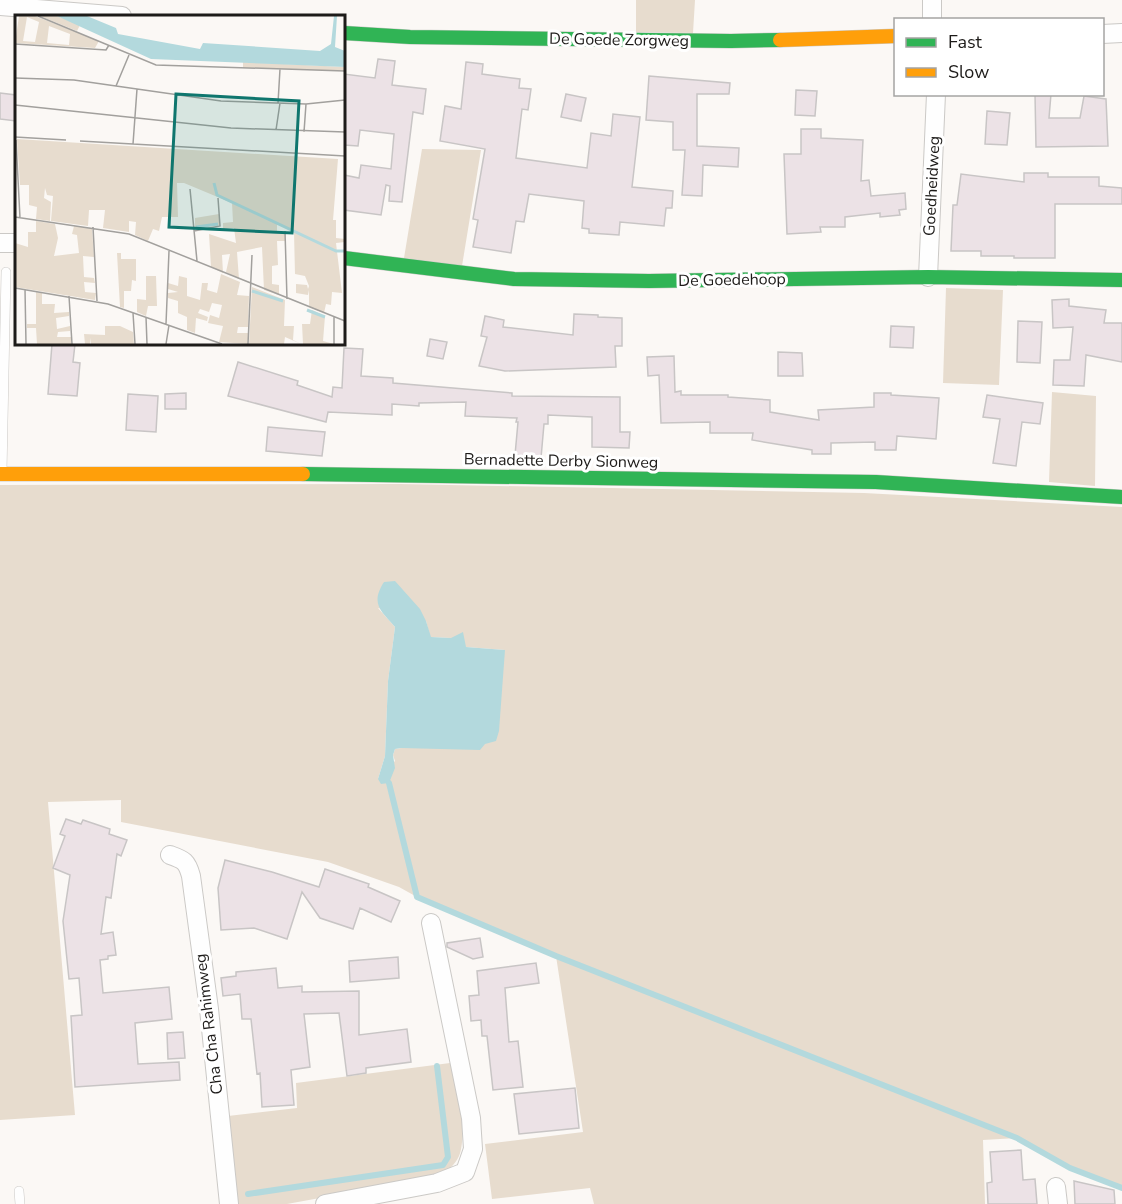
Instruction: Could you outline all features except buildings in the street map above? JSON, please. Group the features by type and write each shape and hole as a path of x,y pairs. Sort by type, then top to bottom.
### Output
{"street":[{"path":"932,0 932,18"},
{"path":"0,6 110,15"},
{"name":"De Goede Zorgweg","path":"345,33 410,37 730,41 894,36"},
{"path":"1104,34 1122,33"},
{"name":"Goedheidweg","path":"928,277 936,96"},
{"name":"De Goedehoop","path":"345,258 514,279 649,281 928,277 1122,280"},
{"name":"Bernadette Derby Sionweg","path":"1,474 239,472 876,482 1122,497"},
{"name":"Cha Cha Rahimweg","path":"170,855 182,859 188,866 190,876 209,1009 229,1204"},
{"path":"325,1204 437,1183 465,1172 473,1149 471,1118 431,923"}],"lane":[{"path":"1,474 6,272"},
{"path":"19,1191 20,1204"}],"shaded area":[{"path":"636,0 695,0 693,33 636,32"},
{"path":"422,149 481,150 462,266 404,258"},
{"path":"946,288 1003,290 999,385 943,383"},
{"path":"1052,392 1096,396 1095,486 1049,482"},
{"path":"400,484 864,493 1122,507 1122,1188 1070,1168 1017,1138 983,1140 985,1204 594,1204 590,1188 492,1199 485,1144 583,1132 556,956 417,897 399,887 328,862 121,822 121,800 48,802 75,1115 0,1120 0,485","holes":["378,608 426,621 430,637 451,638 466,647 505,650 401,748 395,749 393,755 395,761 378,779 385,756 388,681 395,627"]},
{"path":"450,1063 456,1076 460,1098 462,1140 459,1156 440,1176 287,1204 236,1204 228,1116 297,1108 296,1083"}],"water":[{"path":"395,581 420,609 431,637 451,638 463,632 466,647 505,650 499,731 496,741 485,744 480,750 395,749 393,755 395,768 389,783 381,784 378,779 385,756 388,681 395,627 379,607 378,596 384,582"}],"waterway":[{"path":"389,783 417,897 556,956 1017,1138 1070,1168 1122,1188"},
{"path":"248,1194 443,1165 448,1157 437,1066"}],"traffic: fast":[{"path":"345,33 410,37 780,40"},
{"path":"345,258 514,279 649,281 928,277 1122,280"},
{"path":"303,474 876,482 1122,497"}],"traffic: slow":[{"path":"780,40 894,36"},
{"path":"0,474 303,474"}]}
